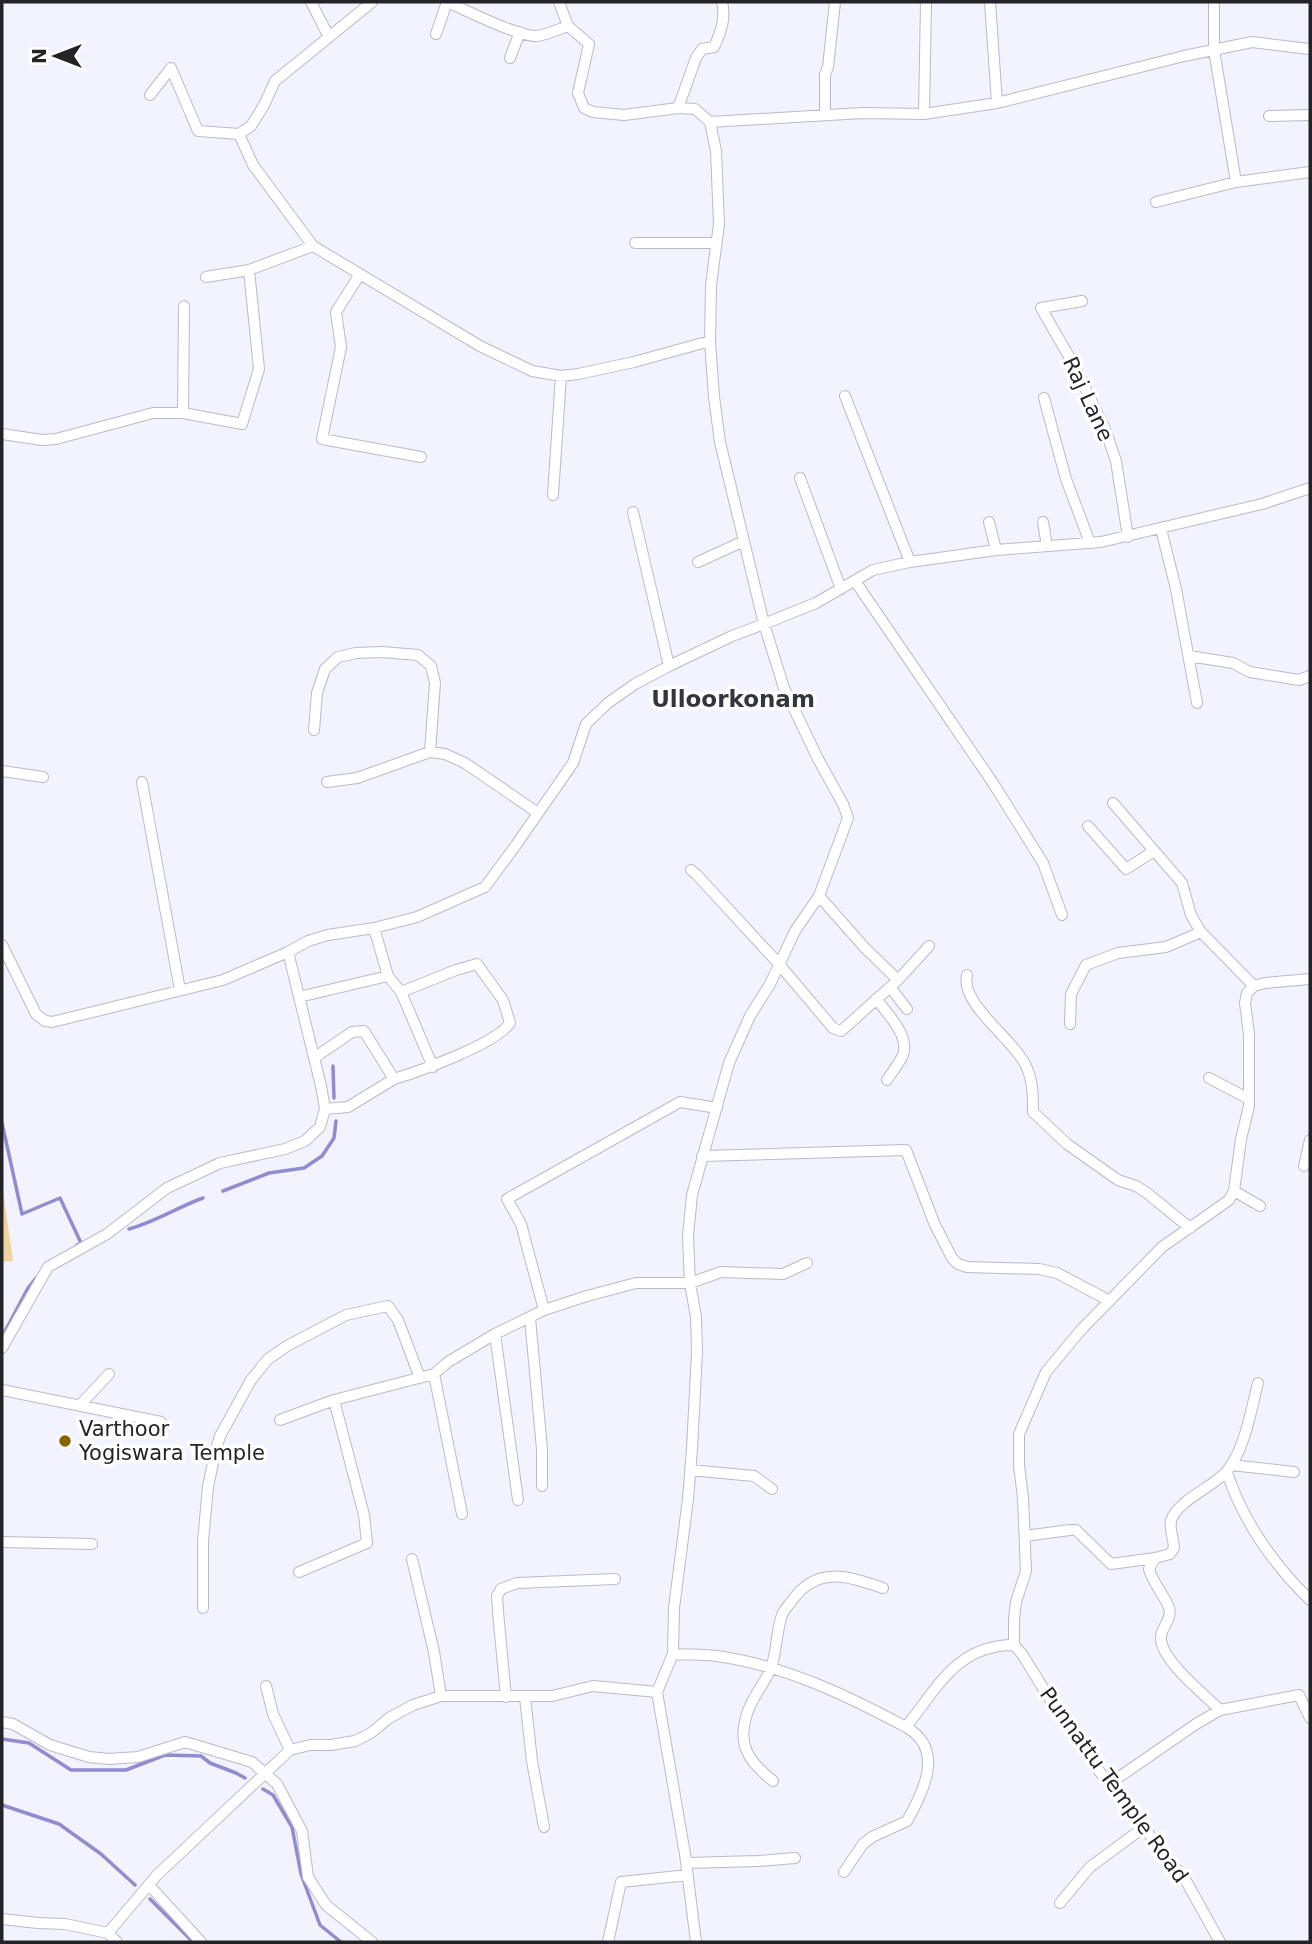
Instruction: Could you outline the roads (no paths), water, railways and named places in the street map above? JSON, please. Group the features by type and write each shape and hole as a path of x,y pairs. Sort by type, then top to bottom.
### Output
{"street":[{"path":"311,2 329,37"},
{"path":"150,95 171,68 198,131 239,134 251,126 275,81 372,2"},
{"path":"436,34 447,2 535,36 568,26"},
{"path":"559,2 568,26 589,44 578,93 584,108 593,112 624,115 678,108 695,109 710,122 716,151 719,224 711,285 710,341 713,397 720,442 764,624 784,688 848,818 819,896 795,931 770,984 750,1016 729,1063 692,1195 688,1236 697,1352 690,1470 674,1608 673,1654 657,1692 688,1875 696,1942"},
{"path":"678,108 696,58 702,49 714,47 720,33 724,12 722,2"},
{"path":"825,115 825,74 835,2"},
{"path":"924,114 926,2"},
{"path":"990,2 997,103"},
{"path":"1214,2 1213,50 1237,182"},
{"path":"510,58 520,32"},
{"path":"710,122 863,113 924,114 997,103 1252,42 1310,50"},
{"path":"1269,116 1310,115"},
{"path":"239,134 253,164 313,246 480,346 532,371 561,376 578,374 710,341"},
{"path":"1156,202 1237,182 1310,172"},
{"path":"635,243 716,243"},
{"path":"206,277 248,270 313,246"},
{"path":"2,434 49,440 153,413 183,413 242,424 259,369 248,270"},
{"path":"360,274 336,312 341,347 322,439 421,457"},
{"name":"Raj Lane","path":"1083,301 1041,308 1075,367 1105,429 1116,461 1128,537"},
{"path":"183,413 184,306"},
{"path":"554,495 561,376"},
{"path":"845,396 910,562"},
{"path":"1044,398 1066,480 1090,542"},
{"path":"800,478 841,589"},
{"path":"2,945 36,1014 45,1021 52,1022 223,980 328,935 374,928 417,917 485,887 573,763 586,724 608,703 635,684 669,666 732,636 816,603 873,570 996,550 1128,537 1262,504 1310,488"},
{"path":"633,512 669,666"},
{"path":"989,522 996,550"},
{"path":"1043,522 1046,546"},
{"path":"1161,529 1197,703"},
{"path":"698,562 744,541"},
{"path":"855,581 993,783 1043,863 1062,915"},
{"path":"314,730 317,693 325,669 338,657 382,652 418,655 430,666 435,683 430,752"},
{"path":"1189,656 1233,663 1250,672 1286,678 1299,680 1310,676"},
{"path":"327,782 357,778 430,752 445,754 465,762 538,813"},
{"path":"2,771 43,777"},
{"path":"142,782 180,990"},
{"path":"1113,803 1182,883 1188,908 1201,932 1254,986"},
{"path":"1088,826 1126,869 1154,851"},
{"path":"691,870 778,963 833,1028 841,1031 894,984 929,946"},
{"path":"819,896 894,984 907,1009"},
{"path":"374,928 388,976 401,992 433,1067"},
{"path":"1070,1024 1071,994 1086,965 1118,953 1166,947 1201,932"},
{"path":"2,1348 48,1267 107,1234 167,1188 220,1163 285,1149 305,1141 320,1127 325,1110 288,952"},
{"path":"325,1110 348,1107 394,1079 433,1067 494,1037 510,1023 503,1000 477,964 401,992"},
{"path":"967,975 965,983 974,1003 1025,1062 1033,1093 1033,1112 1067,1144 1118,1180 1147,1193 1190,1228"},
{"path":"299,997 388,976"},
{"path":"906,1727 944,1677 959,1663 975,1652 997,1645 1014,1645 1016,1601 1026,1571 1019,1434 1046,1372 1080,1331 1162,1247 1228,1200 1234,1191 1249,1100 1249,1034 1245,1003 1247,993 1254,986 1277,981 1310,979"},
{"path":"876,999 893,1021 904,1048 898,1064 887,1080"},
{"path":"314,1058 352,1032 364,1031 394,1079"},
{"path":"1209,1079 1249,1100"},
{"path":"544,1310 521,1224 507,1199 680,1102 718,1108"},
{"path":"1304,1166 1310,1140"},
{"path":"702,1156 905,1150 935,1225 952,1258 958,1264 967,1267 1039,1269 1057,1273 1110,1301"},
{"path":"1234,1191 1260,1206"},
{"path":"280,1420 334,1400 435,1374 448,1362 495,1334 544,1310 636,1283 690,1283 721,1272 783,1274 807,1263"},
{"path":"203,1608 203,1541 208,1487 215,1453 220,1436 251,1380 268,1359 346,1315 388,1306 398,1320 420,1378"},
{"path":"530,1318 542,1449 542,1486"},
{"path":"495,1334 518,1500"},
{"path":"80,1405 109,1374"},
{"path":"435,1374 463,1514"},
{"path":"1025,1536 1076,1531 1111,1564 1170,1554 1174,1548 1170,1524 1172,1517 1199,1491 1229,1468 1245,1432 1258,1383"},
{"path":"2,1390 161,1422"},
{"path":"299,1572 367,1542 364,1515 334,1400"},
{"path":"1229,1468 1294,1472"},
{"path":"1229,1468 1235,1497 1245,1516 1291,1581 1310,1600"},
{"path":"690,1470 754,1476 772,1489"},
{"path":"2,1542 92,1544"},
{"path":"1155,1558 1149,1569 1151,1579 1170,1610 1170,1616 1161,1632 1161,1645 1169,1659 1220,1710"},
{"path":"412,1559 434,1652 441,1696"},
{"path":"773,1781 754,1765 746,1751 743,1737 747,1712 771,1668 782,1614 797,1592 814,1580 833,1576 851,1577 883,1588"},
{"path":"506,1697 497,1604 501,1589 516,1583 615,1579"},
{"name":"Punnattu Temple Road","path":"1014,1645 1092,1762 1186,1881 1219,1941"},
{"path":"673,1654 715,1656 803,1677 906,1727 923,1744 929,1755 928,1770 907,1821 863,1844 844,1872"},
{"path":"266,1686 273,1714 290,1750"},
{"path":"108,1933 149,1885 290,1750 310,1745 355,1741 372,1733 388,1718 413,1705 441,1696 552,1696 593,1686 657,1692"},
{"path":"1109,1784 1220,1710 1299,1695 1310,1718"},
{"path":"525,1697 532,1761 544,1828"},
{"path":"2,1722 13,1724 50,1745 89,1757 138,1757 185,1742 252,1762 277,1784 302,1831 308,1877 326,1905 372,1942"},
{"path":"1060,1903 1090,1867 1143,1828"},
{"path":"686,1863 795,1858"},
{"path":"608,1942 621,1882 688,1875"},
{"path":"149,1885 201,1942"},
{"path":"2,1919 65,1924 108,1933 117,1942"}],"waterway":[{"path":"333,1066 334,1098"},
{"path":"223,1191 269,1173 304,1168 322,1156 334,1138 336,1121"},
{"path":"2,1123 22,1214 60,1198 81,1243 77,1245"},
{"path":"129,1229 203,1198"},
{"path":"2,1337 36,1278"},
{"path":"2,1739 29,1743 71,1770 126,1770 165,1755 201,1756 210,1763 245,1778"},
{"path":"263,1789 273,1795 292,1827 301,1874 320,1925 341,1942"},
{"path":"2,1805 59,1824 101,1854 135,1885"},
{"path":"150,1899 193,1942"}],"place":[{"name":"Varthoor Yogiswara Temple","path":"65,1441"}],"district":[{"name":"Ulloorkonam","path":"733,699"}]}
